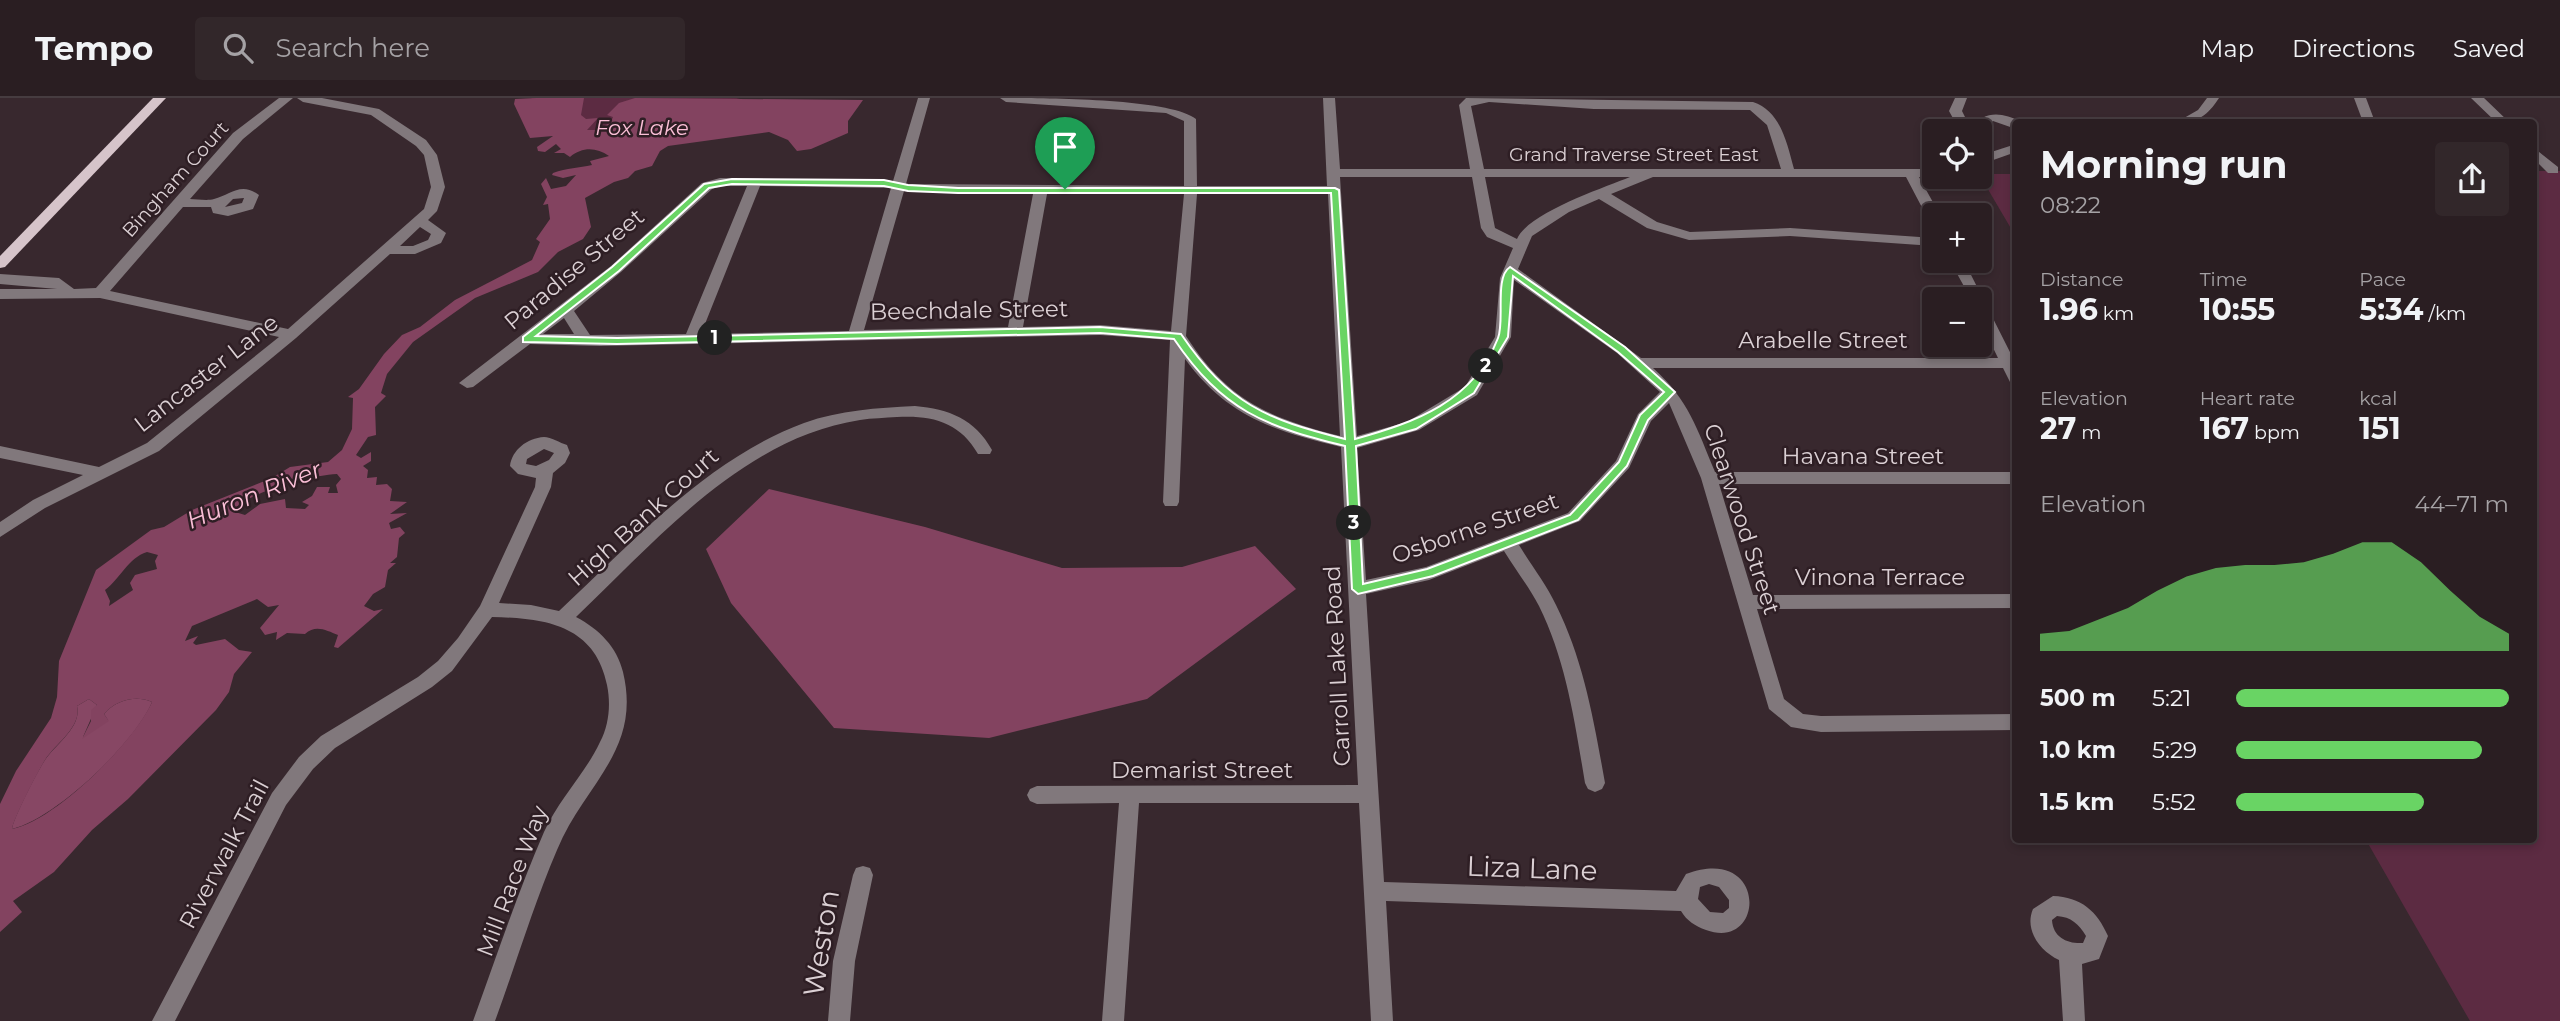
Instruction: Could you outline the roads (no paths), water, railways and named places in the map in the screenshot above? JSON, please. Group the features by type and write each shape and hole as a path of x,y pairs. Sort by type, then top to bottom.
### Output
{"main road":[{"path":"0,264 160,98"}],"street":[{"name":"Bingham Court","path":"100,293 238,136 287,98"},
{"name":"Lancaster Lane","path":"0,531 39,504 153,447 390,250 421,222 436,201 438,187 430,155 421,143 375,112 309,98"},
{"path":"855,335 896,186 924,98"},
{"path":"1006,98 1168,109 1190,119 1194,139 1186,174 1191,189 1178,337 1171,502"},
{"name":"Carroll Lake Road","path":"1329,98 1382,1021"},
{"path":"1520,246 1492,234 1488,228 1465,104 1469,101 1489,98 1594,105 1747,105 1762,109 1769,118 1789,174"},
{"path":"1958,119 1955,106 1961,98"},
{"path":"2190,119 2203,114 2213,98"},
{"path":"2360,98 2368,119"},
{"path":"2477,98 2500,119"},
{"path":"1986,119 2001,117 2012,123"},
{"path":"1992,154 2012,149"},
{"path":"2537,155 2553,170"},
{"path":"1178,337 1192,358 1234,400 1262,418 1286,428 1350,444 1413,426 1471,391 1503,337 1507,278 1526,234 1564,209 1651,173"},
{"path":"1910,173 1926,203"},
{"name":"Grand Traverse Street East","path":"707,186 720,182 755,182 896,186 958,191 1191,189 1479,174 1922,173"},
{"path":"692,338 755,182"},
{"name":"Paradise Street","path":"467,383 566,310 707,186"},
{"path":"1015,332 1041,190"},
{"path":"1602,195 1652,225 1689,236 1790,232 1922,241"},
{"path":"179,203 219,202"},
{"path":"390,250 415,250 434,243 439,233 421,222"},
{"name":"Clearwood Street","path":"1510,270 1638,363 1670,392 1691,428 1709,478 1776,703 1798,721 1844,725 2012,722"},
{"path":"0,279 59,283 70,293"},
{"path":"0,294 100,293 291,335"},
{"path":"566,310 585,339"},
{"name":"Beechdale Street","path":"526,340 1100,330 1178,337"},
{"path":"1992,331 2012,372"},
{"name":"Arabelle Street","path":"1638,363 2007,363"},
{"name":"Osborne Street","path":"1358,589 1429,573 1574,517 1623,464 1644,418 1670,392"},
{"name":"High Bank Court","path":"564,619 726,470 805,427 866,414 925,412 947,416 962,423 978,436 984,450"},
{"path":"0,452 101,473"},
{"name":"Riverwalk Trail","path":"163,1021 279,799 292,781 341,732 425,682 445,666 487,610 543,487 545,470"},
{"name":"Havana Street","path":"1709,478 2012,478"},
{"path":"1509,544 1547,605 1562,644 1580,704 1595,783"},
{"name":"Vinona Terrace","path":"1745,602 2012,601"},
{"name":"Mill Race Way","path":"484,1021 557,826 609,745 618,719 615,672 608,653 591,635 564,619 522,610 487,610"},
{"name":"Demarist Street","path":"1037,795 1368,794"},
{"path":"1113,1021 1130,795"},
{"name":"Weston","path":"839,1021 844,961 863,875"},
{"name":"Liza Lane","path":"1374,891 1687,901"},
{"path":"2070,954 2074,1021"}],"water":[{"path":"584,98 581,115 586,119 598,118 587,130 598,130 611,122 613,117 607,115 619,103 635,98 863,100 848,121 848,133 811,149 797,151 788,140 769,132 668,146 660,151 652,166 635,171 628,178 614,182 585,198 591,227 583,239 558,252 538,272 475,298 413,342 387,374 381,393 386,396 375,407 376,435 368,437 356,455 361,458 371,452 371,461 363,466 368,470 367,478 377,477 376,485 387,484 392,489 390,501 407,502 390,514 407,513 389,523 391,529 400,527 405,533 399,538 397,557 390,563 396,563 388,570 385,587 373,594 364,606 374,611 383,609 338,648 334,647 338,635 322,629 313,629 305,634 287,633 276,640 277,632 265,635 260,628 279,605 268,607 257,599 192,626 185,641 198,636 193,643 196,645 225,639 239,650 252,652 234,674 229,692 216,710 128,799 92,830 54,872 13,901 22,912 0,932 0,804 16,771 51,718 57,697 59,661 96,570 151,530 164,527 192,510 272,478 290,467 328,462 342,450 352,429 353,398 348,397 359,389 384,354 402,335 420,327 455,300 532,260 540,242 536,239 550,219 548,204 543,205 547,197 541,184 546,178 551,189 566,186 576,175 563,178 552,175 553,173 592,165 590,161 609,156 589,149 570,157 564,153 554,153 561,149 556,144 545,152 538,151 537,147 553,136 530,138 514,104 515,99","holes":["337,474 341,479 336,485 338,493 328,493 330,487 317,487 312,496 302,502 309,505 305,509 286,508 285,499 260,504 245,515 232,511 241,503 267,491 297,481","147,552 158,555 155,561 157,569 135,575 130,583 133,590 109,606 110,601 105,590 140,555","89,699 97,705 91,710 91,721 82,739 109,721 104,714 114,705 133,699 152,702 129,738 91,778 49,811 30,823 12,829 45,760 76,721 77,706"]},
{"path":"769,489 925,527 1062,568 1182,567 1255,546 1296,589 1147,699 989,738 834,728 731,603 706,549"}],"water label":[{"name":"Fox Lake","path":"642,128"},
{"name":"Huron River","path":"254,495"}]}
